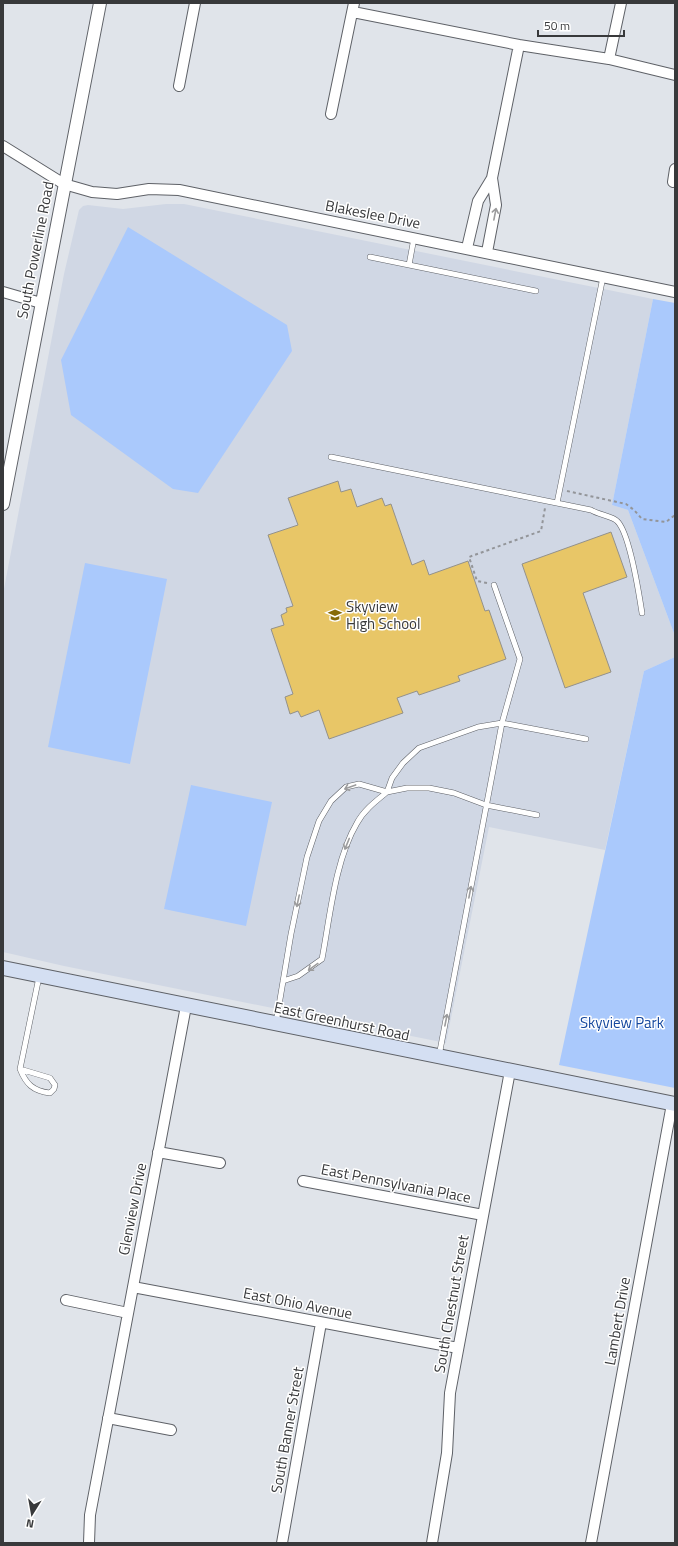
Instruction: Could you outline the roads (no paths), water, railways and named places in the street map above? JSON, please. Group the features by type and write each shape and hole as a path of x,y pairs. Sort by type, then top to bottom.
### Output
{"main road":[{"name":"East Greenhurst Road","path":"3,968 276,1025 674,1104"}],"street":[{"name":"South Powerline Road","path":"3,504 7,467 100,3"},
{"path":"179,86 195,3"},
{"path":"609,59 621,3"},
{"path":"331,114 354,7 519,45 609,59 675,76"},
{"path":"468,248 478,201 492,178 519,45"},
{"name":"Blakeslee Drive","path":"3,146 64,184 92,192 117,194 148,189 179,190 468,248 675,292"},
{"path":"673,182 675,169"},
{"path":"487,252 496,205 492,178"},
{"path":"3,292 41,303"},
{"name":"Glenview Drive","path":"89,1543 90,1515 186,1006"},
{"name":"South Chestnut Street","path":"432,1543 447,1453 450,1393 510,1071"},
{"name":"Lambert Drive","path":"591,1543 674,1104"},
{"path":"158,1152 220,1164"},
{"name":"East Pennsylvania Place","path":"303,1182 483,1215"},
{"name":"East Ohio Avenue","path":"133,1287 458,1348"},
{"path":"66,1300 128,1313"},
{"name":"South Banner Street","path":"282,1543 321,1323"},
{"path":"108,1418 171,1430"}],"lane":[{"path":"409,265 414,238"},
{"path":"370,257 536,291"},
{"path":"557,503 603,277"},
{"path":"330,457 591,510 617,521 620,525 635,566 642,613"},
{"path":"439,1058 502,724 520,659 494,585"},
{"path":"387,792 392,778 403,763 420,748 478,727 502,724 586,739"},
{"path":"276,1025 307,856 319,821 331,801 346,787 359,784 387,792"},
{"path":"283,981 298,976 322,959 340,862 346,843 358,821 374,802 387,792 407,788 429,788 454,793 486,806 537,815"},
{"path":"20,1069 50,1078 55,1084 54,1089 50,1093 40,1092 30,1087 24,1079 20,1069 39,976"}],"place":[{"name":"Skyview High School","path":"335,615"}],"park label":[{"name":"Skyview Park","path":"622,1022"}]}
